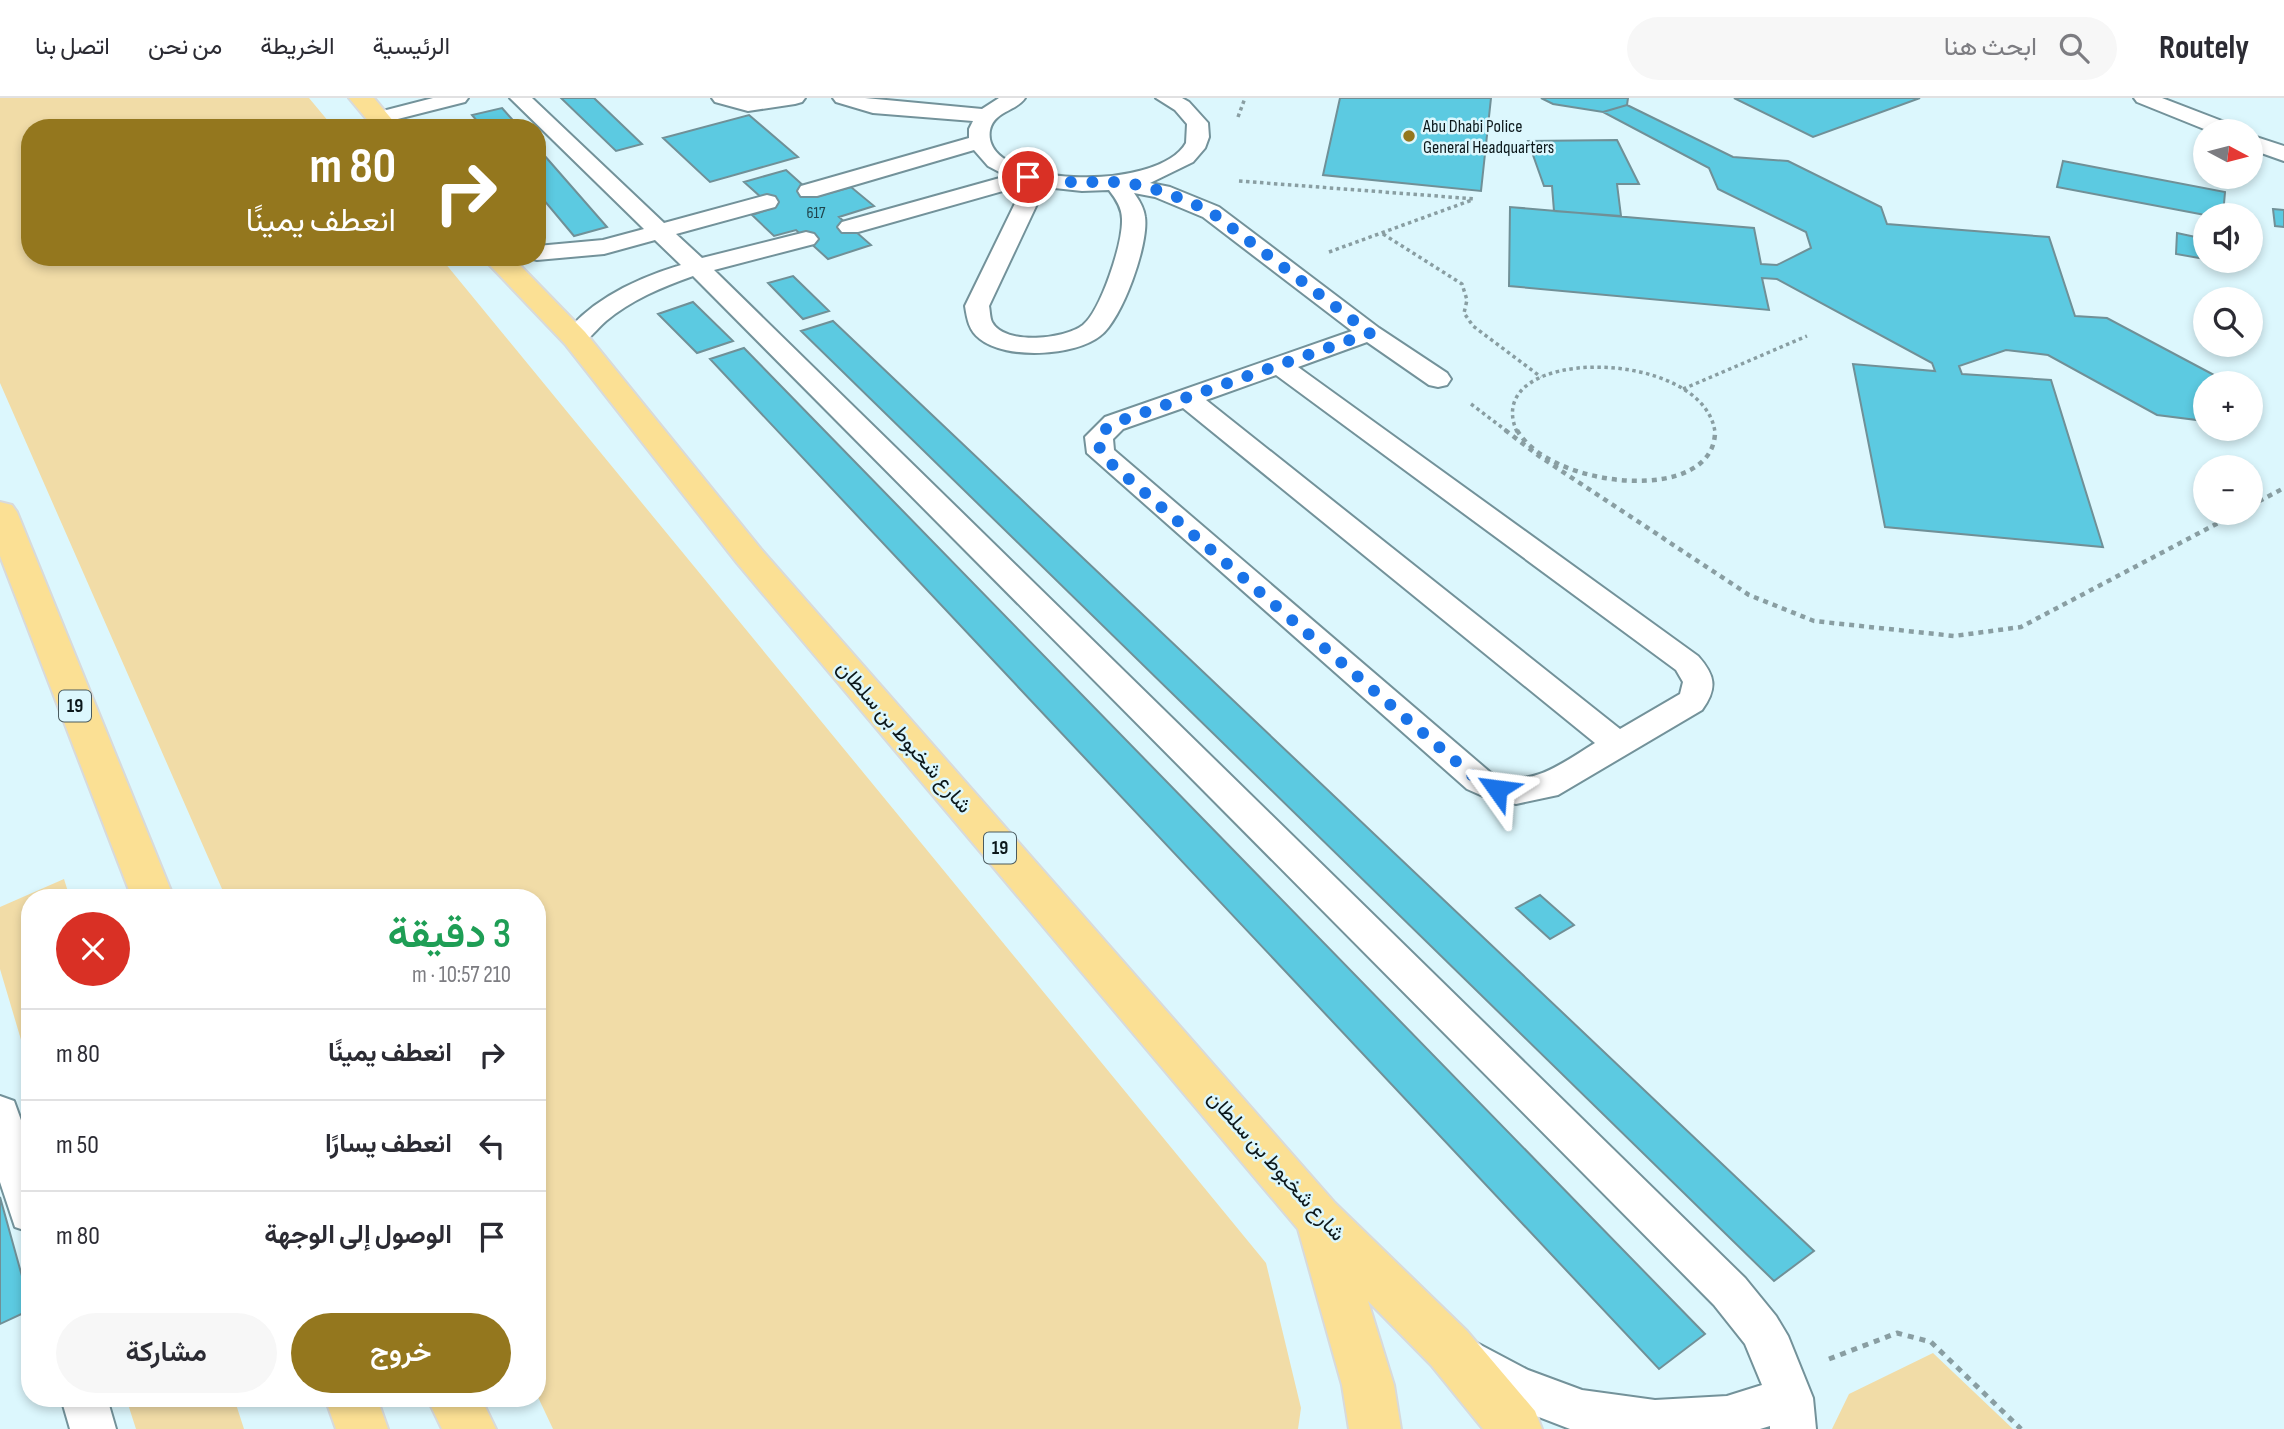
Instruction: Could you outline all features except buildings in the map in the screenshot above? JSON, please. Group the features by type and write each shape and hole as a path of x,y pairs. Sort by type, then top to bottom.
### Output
{"main road":[{"path":"361,98 379,119"},
{"name":"شارع شخبوط بن سلطان","path":"505,266 575,338 749,556 1318,1218 1449,1348 1516,1429"},
{"name":"19","path":"0,512 149,889"},
{"path":"1318,1218 1368,1385 1375,1429"},
{"path":"354,1407 362,1429"},
{"path":"458,1407 470,1429"}],"lane":[{"path":"395,119 458,98"},
{"path":"520,98 542,119"},
{"path":"722,98 748,105 795,98"},
{"path":"843,98 873,107 987,116"},
{"path":"1015,98 987,116 979,129 979,142 995,162 1033,178 1064,183 1115,182 1155,174 1183,160 1198,142 1198,123 1182,106 1166,98"},
{"path":"2144,98 2197,119"},
{"path":"546,123 698,268 1679,1243 1735,1294 1771,1345 1792,1414 1655,1422 1583,1412 1513,1386 1449,1348"},
{"path":"809,191 979,142"},
{"path":"2263,146 2284,154"},
{"path":"1183,160 1211,212"},
{"path":"1033,178 976,306 975,318 984,330 1000,340 1023,345 1049,345 1072,341 1092,331 1103,320 1133,231 1134,218 1130,206 1115,182"},
{"path":"849,227 1033,178"},
{"path":"1115,182 1162,192 1211,212 1370,333 1438,379"},
{"path":"546,252 604,247 767,202"},
{"path":"575,338 587,323 624,296 698,268 806,239"},
{"path":"1279,365 1675,655 1695,673 1700,683 1698,694 1691,702 1546,788 1516,792 1497,789 1479,781 1101,453 1099,437 1105,429 1186,397 1370,333"},
{"path":"1186,397 1619,745"},
{"path":"0,1113 21,1184"},
{"path":"87,1407 93,1429"}],"path":[{"path":"1230,181 1476,199 1383,234 1462,284 1467,300 1464,313 1473,326 1541,377"},
{"path":"1682,389 1807,336"},
{"path":"1610,368 1636,371 1682,389 1711,416 1716,431 1714,445 1705,459 1668,477 1615,480 1587,476 1561,467 1539,456 1524,442 1513,427 1510,412 1514,399 1525,386 1561,370 1610,368"},
{"path":"1438,379 1539,456 1749,595 1814,621 1954,636 2021,627 2214,525"},
{"path":"2263,499 2284,488"},
{"path":"1792,1414 1830,1358 1897,1333 1931,1342 2021,1429"}],"shaded area":[{"path":"0,98 309,98 326,119 21,119 21,266 447,266 1266,1263 1301,1408 1298,1429 553,1429 543,1407 546,1407 546,889 222,889 0,383"},
{"path":"64,879 67,889 41,889"},
{"path":"21,898 21,1040 0,969 0,907"},
{"path":"1933,1353 2013,1429 1832,1429 1849,1394"},
{"path":"129,1407 237,1407 244,1429 136,1429"}],"place":[{"name":"Abu Dhabi Police General Headquarters","path":"1409,136"}],"route":[{"path":"1028,177 1064,183 1116,182 1188,201 1211,212 1370,333 1114,423 1099,437 1098,445 1108,461 1438,746 1479,781 1497,789"}]}
